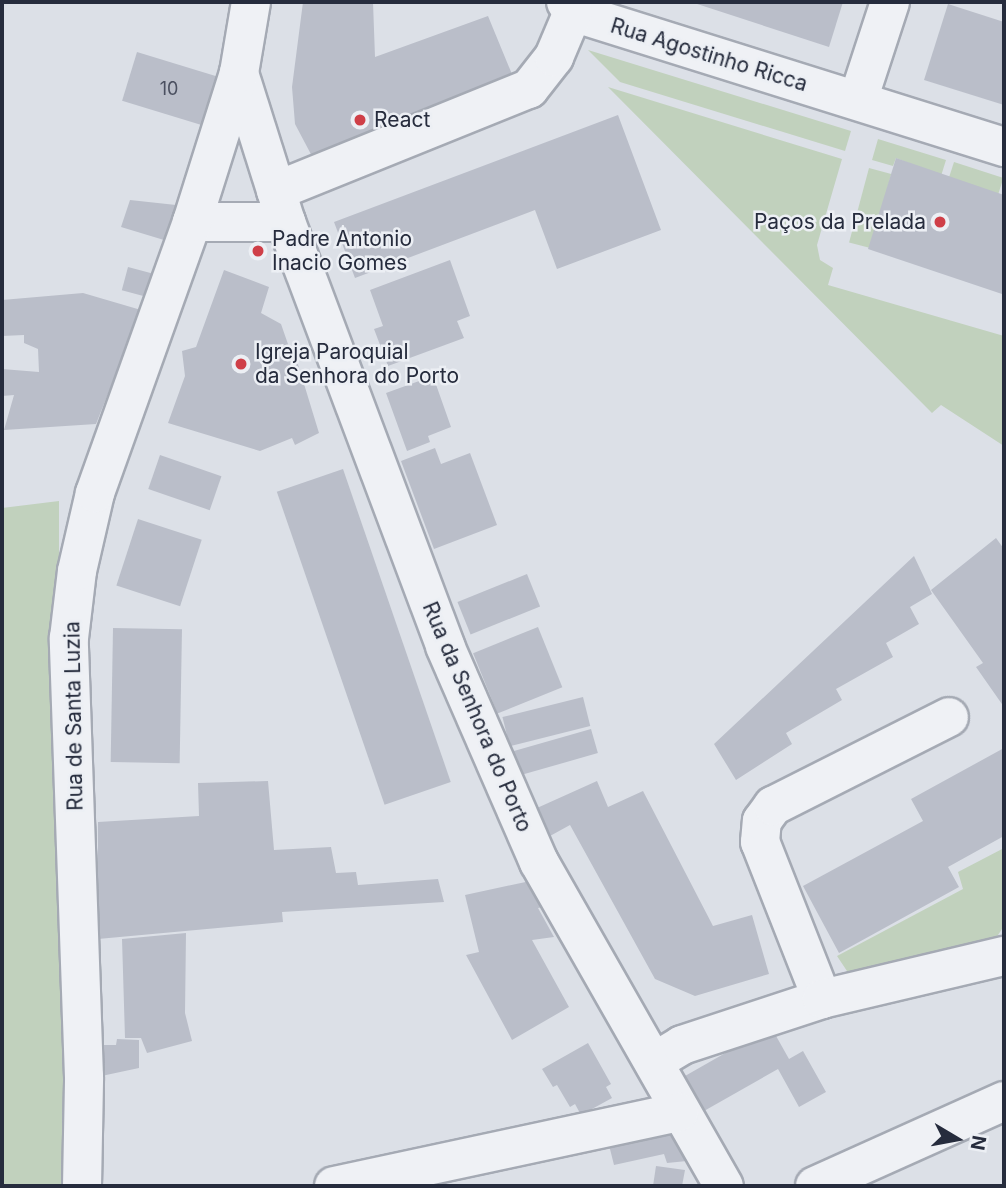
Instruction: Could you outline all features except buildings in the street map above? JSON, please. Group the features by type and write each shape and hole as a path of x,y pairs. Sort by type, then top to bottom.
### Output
{"street":[{"name":"Rua de Santa Luzia","path":"82,1186 84,1077 69,638 75,585 95,493 192,222 239,73 251,2"},
{"path":"858,100 890,2"},
{"path":"192,222 281,206 529,89 554,57 569,7"},
{"name":"Rua Agostinho Ricca","path":"569,7 1004,147"},
{"name":"Rua da Senhora do Porto","path":"239,73 281,206 445,646 538,862 654,1062 679,1112 724,1186"},
{"path":"822,999 761,842 762,821 773,806 949,717"},
{"path":"654,1062 682,1045 822,999 1004,956"},
{"path":"814,1186 1004,1101"},
{"path":"334,1186 679,1112"},
{"path":"693,1186 700,1147"}],"green space":[{"path":"588,50 851,131 845,151 620,82"},
{"path":"608,87 842,159 817,245 820,260 833,268 828,285 1004,336 1004,446 941,405 932,413"},
{"path":"878,139 946,160 941,176 896,158 893,166 872,160"},
{"path":"954,162 1003,178 998,194 949,178"},
{"path":"869,168 891,174 871,248 849,242"},
{"path":"59,501 59,814 68,1186 2,1186 2,508"},
{"path":"1004,848 1004,926 996,938 851,977 837,956 963,889 958,872"}],"place":[{"name":"React","path":"360,120"},
{"name":"Paços da Prelada","path":"940,222"},
{"name":"Padre Antonio Inacio Gomes","path":"258,251"},
{"name":"Igreja Paroquial da Senhora do Porto","path":"241,364"}]}
